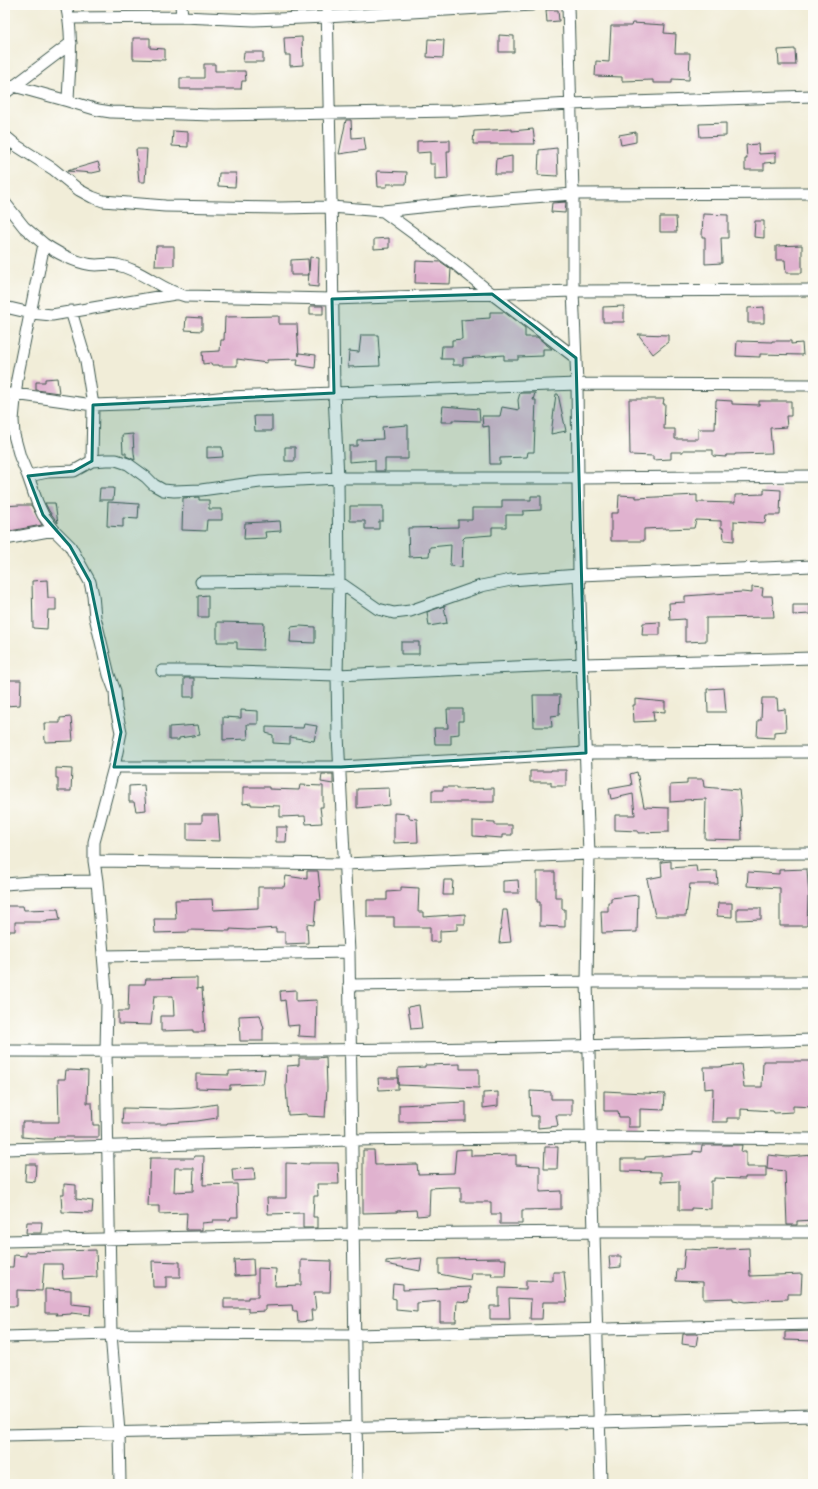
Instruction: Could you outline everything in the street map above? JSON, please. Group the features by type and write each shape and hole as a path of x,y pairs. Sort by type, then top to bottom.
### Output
{"street":[{"path":"66,5 69,18 71,43 68,101"},
{"path":"181,5 182,17"},
{"path":"326,5 334,392 338,478 338,735 349,952 357,1484"},
{"path":"69,18 182,17 254,20 532,5"},
{"path":"568,5 574,194 574,291 579,478 579,575 589,854 587,982 601,1484"},
{"path":"5,93 71,43"},
{"path":"14,86 98,110 165,115 454,111 570,104 813,96"},
{"path":"5,137 53,169 79,190 92,197 103,201 165,206 280,208 331,207 383,210 574,194 813,193"},
{"path":"5,137 5,152"},
{"path":"5,203 24,227 44,244 58,253 85,263 96,265 117,265 129,269 175,294 185,296 332,299 574,291 813,290"},
{"path":"383,210 576,358"},
{"path":"44,244 24,344 10,394 13,420 9,435 20,457 43,515 54,530 70,546 90,582 95,617 109,675 115,691 116,709 121,732 114,767 94,842 94,860 107,1003 106,1051 111,1334 119,1432 120,1484"},
{"path":"5,307 31,313 52,315 175,294"},
{"path":"72,311 86,362 94,405 92,461"},
{"path":"10,394 94,405 182,402 227,397 334,392 577,384 813,385"},
{"path":"28,476 48,472 74,471 92,461 116,460 128,464 154,485 163,490 174,491 201,490 260,482 338,478 813,476"},
{"path":"5,539 54,530"},
{"path":"201,582 283,580 339,582 378,609 394,613 410,611 481,586 504,582 579,575 813,566"},
{"path":"162,671 226,671 337,675 583,664 813,658"},
{"path":"114,767 340,767 586,753 813,752"},
{"path":"94,860 345,864 589,854 813,853"},
{"path":"5,884 97,881"},
{"path":"103,956 349,952"},
{"path":"349,985 587,982 813,982"},
{"path":"5,1051 589,1046 813,1040"},
{"path":"5,1149 351,1140 592,1137 813,1139"},
{"path":"5,1241 353,1234 813,1232"},
{"path":"5,1337 111,1334 354,1335 813,1324"},
{"path":"5,1435 813,1416"}],"highlighted area":[{"path":"492,294 576,358 586,753 341,767 114,767 121,732 90,582 70,546 43,515 28,476 74,471 92,461 93,405 334,393 332,299"}],"building":[{"path":"546,10 558,10 559,21 547,22"},
{"path":"632,23 665,25 664,33 676,34 675,53 690,53 689,80 672,79 672,83 653,83 653,80 622,81 622,77 595,76 596,61 609,62 611,26 631,26"},
{"path":"499,35 514,36 514,52 499,52"},
{"path":"302,37 303,65 290,66 290,55 285,55 284,38"},
{"path":"133,38 150,38 150,48 165,49 165,60 133,59"},
{"path":"428,39 444,40 443,58 427,57"},
{"path":"795,49 796,65 779,65 778,50"},
{"path":"244,52 263,52 263,62 243,62"},
{"path":"204,64 215,64 215,71 245,71 246,81 242,81 241,89 180,89 180,78 204,78"},
{"path":"346,120 351,120 352,138 364,137 366,150 339,154"},
{"path":"726,123 726,136 700,137 699,124"},
{"path":"512,129 512,131 533,129 535,144 473,144 474,131"},
{"path":"173,131 188,132 188,147 172,146"},
{"path":"636,132 636,142 621,145 619,135"},
{"path":"450,140 450,151 447,151 448,179 435,180 435,164 430,164 430,152 417,153 417,141"},
{"path":"758,144 759,154 776,153 776,162 764,163 764,170 745,170 745,159 747,159 746,145"},
{"path":"557,148 558,176 538,175 539,150"},
{"path":"136,149 147,149 145,182 139,182"},
{"path":"512,156 512,174 495,174 496,159"},
{"path":"98,162 101,171 92,173 67,171"},
{"path":"377,171 407,172 406,184 387,184 387,187 378,187"},
{"path":"219,173 236,173 235,187 218,186"},
{"path":"566,202 565,213 551,212 552,203"},
{"path":"703,214 728,215 728,238 721,238 722,263 705,264 705,237 702,237"},
{"path":"660,217 676,217 677,232 660,232"},
{"path":"755,221 764,221 764,238 754,237"},
{"path":"389,238 389,248 374,249 374,239"},
{"path":"802,245 802,273 786,273 785,260 776,260 776,246"},
{"path":"156,246 174,246 174,266 155,266"},
{"path":"310,257 319,258 318,287 308,286"},
{"path":"308,259 309,275 291,275 291,260"},
{"path":"416,261 441,262 451,269 450,284 415,283"},
{"path":"310,306 323,306 323,314 310,314"},
{"path":"624,306 624,322 603,322 603,307"},
{"path":"764,307 764,323 748,323 748,308"},
{"path":"490,312 504,312 525,328 525,337 537,337 552,349 543,349 543,356 518,357 518,360 504,360 504,355 463,358 463,365 453,365 453,359 441,359 442,346 452,346 452,340 462,339 461,320 490,318"},
{"path":"279,316 279,324 297,324 299,356 299,353 316,355 315,368 297,365 298,359 267,360 267,363 237,359 237,366 219,366 211,365 211,363 203,364 202,352 220,351 221,340 224,340 225,317"},
{"path":"186,317 202,318 202,331 185,330"},
{"path":"638,334 668,335 668,342 653,354"},
{"path":"361,335 378,335 380,366 348,367 349,351 359,352"},
{"path":"737,341 791,341 791,344 802,343 803,355 760,354 760,357 736,356"},
{"path":"57,378 59,393 36,390 36,382 45,382 45,379"},
{"path":"520,393 535,393 533,400 536,400 534,452 528,452 527,457 500,458 500,464 490,464 489,426 483,427 482,416 500,416 502,407 519,410 518,400"},
{"path":"556,394 558,394 566,431 551,434"},
{"path":"629,399 664,399 664,429 675,429 675,439 698,439 698,429 715,429 716,400 732,401 732,404 759,405 759,401 791,401 791,416 786,416 787,427 770,428 772,453 735,454 726,455 726,457 713,456 713,450 683,450 683,452 671,452 671,459 653,460 653,456 630,455"},
{"path":"443,406 479,409 480,421 452,420 452,422 441,422"},
{"path":"254,416 272,416 272,431 255,431"},
{"path":"408,425 408,459 385,459 385,471 375,471 375,460 349,462 349,446 357,446 357,440 383,439 382,427"},
{"path":"133,434 135,460 126,456 126,453 123,453 122,435"},
{"path":"207,447 222,447 223,457 207,458"},
{"path":"285,447 295,447 295,461 285,461"},
{"path":"100,488 114,488 113,500 99,500"},
{"path":"764,489 781,490 780,515 766,515 765,523 734,521 734,541 724,540 721,521 696,520 694,528 644,529 644,541 611,541 611,513 618,513 619,495 636,496 636,498 697,495 697,502 735,503 735,495 764,494"},
{"path":"531,496 541,496 541,510 523,511 523,515 506,515 506,527 492,527 492,535 465,537 463,539 462,567 450,566 451,545 430,547 429,556 409,557 408,528 458,527 458,520 472,520 472,508 502,508 502,500 531,500"},
{"path":"199,497 199,500 209,500 209,509 222,509 222,520 207,520 206,531 182,530 183,498"},
{"path":"108,502 139,504 138,519 123,518 123,527 107,526"},
{"path":"45,503 55,503 58,523 49,511"},
{"path":"31,505 42,525 5,532 5,506"},
{"path":"350,506 383,506 383,521 379,521 379,529 365,529 365,521 350,521"},
{"path":"280,521 281,531 265,532 266,538 244,539 245,523"},
{"path":"47,580 48,598 56,598 56,610 48,610 47,629 33,628 32,581"},
{"path":"752,587 763,588 762,596 772,596 774,617 706,618 706,641 685,642 685,619 670,620 669,603 685,602 685,596 742,592 752,593"},
{"path":"208,595 208,617 198,617 198,596"},
{"path":"793,605 810,605 810,614 793,615"},
{"path":"444,606 447,623 429,626 427,612"},
{"path":"217,622 264,623 263,650 237,649 237,642 217,642"},
{"path":"660,622 660,635 642,635 643,623"},
{"path":"291,627 315,627 315,643 290,642"},
{"path":"401,642 419,642 419,654 401,654"},
{"path":"184,678 194,678 194,697 184,697"},
{"path":"5,680 21,680 20,705 5,706"},
{"path":"724,688 726,712 708,712 707,689"},
{"path":"533,695 560,695 559,715 551,716 552,727 534,727"},
{"path":"762,698 777,698 778,710 785,709 786,731 774,732 774,738 757,737 758,720 761,720"},
{"path":"635,699 665,702 665,712 653,711 654,721 634,722 633,705 635,705"},
{"path":"447,709 463,709 463,721 459,721 459,734 451,735 451,744 435,744 434,728 448,728"},
{"path":"241,710 258,711 258,724 247,724 248,739 223,740 223,717 241,718"},
{"path":"71,717 73,741 45,742 44,723 60,723 60,718"},
{"path":"304,724 317,726 314,741 290,737 290,744 273,743 273,735 266,733 266,727 303,728"},
{"path":"198,725 200,735 179,738 179,740 169,740 169,727"},
{"path":"56,768 72,769 71,791 58,791"},
{"path":"566,770 566,786 551,786 551,782 530,782 530,771"},
{"path":"637,772 644,807 669,808 669,832 638,833 638,831 615,830 615,815 635,815 633,794 611,799 609,789 632,785 630,774"},
{"path":"322,774 333,774 333,784 321,782"},
{"path":"687,779 703,779 704,787 739,790 742,840 705,839 706,799 670,802 670,785 687,784"},
{"path":"144,785 146,810 136,811 134,802 129,802 129,786"},
{"path":"300,785 323,786 323,807 320,807 322,823 306,824 305,816 280,817 280,806 251,805 251,803 243,804 243,787 269,787 269,789 299,790"},
{"path":"443,787 456,787 456,789 494,788 494,802 432,802 432,790 443,790"},
{"path":"389,788 390,805 357,808 357,789"},
{"path":"394,813 409,814 409,818 417,819 418,842 394,843"},
{"path":"202,815 218,815 220,841 187,840 187,823 202,823"},
{"path":"473,821 495,822 495,825 512,825 512,835 502,835 502,838 473,836"},
{"path":"276,827 287,827 286,842 276,842"},
{"path":"671,861 671,868 696,866 697,872 717,871 718,884 690,884 686,916 655,916 647,879 662,876 661,862"},
{"path":"807,869 809,897 807,926 780,926 780,888 747,886 748,872 779,874 779,870"},
{"path":"307,871 318,871 321,900 316,900 314,925 307,924 308,943 285,944 285,932 276,932 276,928 248,930 230,929 230,931 189,930 189,932 155,933 154,919 176,919 175,900 212,899 213,910 258,908 258,887 284,887 286,876 307,879"},
{"path":"537,872 555,872 555,897 562,897 562,909 565,909 565,927 540,926 540,902 537,902"},
{"path":"444,880 453,880 452,895 443,895"},
{"path":"518,880 519,893 503,893 503,881"},
{"path":"401,887 419,888 418,912 423,912 423,917 465,914 465,924 457,924 457,930 440,931 440,942 430,942 430,927 394,927 394,917 367,917 367,900 387,900 387,892 401,891"},
{"path":"638,895 637,932 602,933 601,911 608,911 608,902 611,902 611,898"},
{"path":"718,903 732,903 732,917 717,916"},
{"path":"5,906 23,906 24,910 58,909 60,920 47,922 15,922 15,931 5,931"},
{"path":"737,908 761,908 761,919 737,920"},
{"path":"503,910 507,910 511,942 499,943"},
{"path":"197,978 197,989 202,988 205,1032 193,1032 193,1030 161,1031 161,1016 174,1016 173,996 154,996 151,1025 118,1024 118,1011 128,1011 129,984 145,984 146,979"},
{"path":"296,990 296,1001 317,1000 316,1037 298,1036 299,1025 288,1026 285,1000 281,1001 280,991"},
{"path":"419,1005 422,1028 411,1029 408,1007"},
{"path":"260,1015 264,1029 263,1041 240,1041 239,1016"},
{"path":"326,1057 327,1088 325,1117 307,1116 307,1114 288,1115 286,1087 287,1066 299,1065 299,1058"},
{"path":"763,1061 812,1061 813,1107 793,1106 793,1112 775,1113 773,1111 741,1109 741,1118 727,1118 727,1122 712,1122 713,1088 705,1089 704,1067 719,1067 741,1064 744,1087 762,1087"},
{"path":"460,1064 460,1069 479,1069 479,1088 398,1085 398,1068 425,1067 425,1065"},
{"path":"265,1069 263,1084 230,1085 230,1089 196,1088 196,1074 229,1075 229,1071"},
{"path":"66,1070 88,1071 87,1103 92,1103 93,1125 99,1125 99,1137 54,1137 54,1139 44,1139 22,1137 22,1122 59,1122 58,1079 65,1079"},
{"path":"378,1078 398,1078 398,1089 379,1090"},
{"path":"530,1091 551,1092 551,1099 572,1099 572,1115 556,1115 558,1126 538,1128 538,1116 531,1116"},
{"path":"604,1091 665,1094 664,1110 640,1109 640,1127 628,1127 628,1117 619,1117 618,1111 604,1111"},
{"path":"498,1092 498,1106 483,1108 483,1093"},
{"path":"466,1102 466,1121 399,1122 399,1105"},
{"path":"217,1104 217,1118 167,1124 122,1124 123,1108 170,1109 192,1108"},
{"path":"702,1145 742,1145 741,1152 746,1152 746,1167 766,1167 766,1177 745,1177 745,1179 714,1178 714,1181 711,1181 711,1209 691,1208 691,1210 679,1210 679,1181 661,1182 661,1172 621,1171 621,1159 645,1159 645,1157 693,1154 693,1151 701,1152"},
{"path":"545,1147 558,1147 557,1169 544,1169"},
{"path":"471,1149 471,1156 516,1155 516,1165 540,1166 540,1192 561,1191 561,1209 522,1210 522,1224 500,1224 500,1214 491,1214 491,1202 461,1202 461,1187 448,1187 430,1188 429,1215 417,1216 416,1210 363,1213 363,1150 374,1150 375,1165 417,1164 418,1174 454,1173 456,1150"},
{"path":"768,1155 788,1157 813,1155 813,1220 797,1221 797,1225 787,1225 785,1171 767,1169"},
{"path":"195,1156 204,1156 203,1185 237,1184 238,1217 231,1217 230,1220 213,1220 213,1222 202,1223 202,1230 186,1230 187,1213 159,1214 159,1206 148,1206 150,1158 194,1158","holes":["175,1168 194,1168 193,1191 174,1192"]},
{"path":"286,1163 338,1163 339,1184 317,1184 318,1196 314,1196 313,1217 317,1217 317,1228 303,1228 303,1213 268,1214 267,1198 286,1198"},
{"path":"26,1164 36,1164 35,1182 25,1181"},
{"path":"254,1168 255,1180 233,1181 232,1169"},
{"path":"64,1184 76,1185 76,1199 93,1201 92,1213 62,1212 61,1194 64,1194"},
{"path":"27,1222 42,1222 41,1233 26,1233"},
{"path":"749,1248 750,1276 802,1274 801,1294 788,1294 788,1299 746,1302 733,1300 733,1298 703,1299 703,1282 676,1281 677,1269 683,1269 685,1249 706,1250"},
{"path":"96,1250 97,1277 63,1279 62,1264 44,1264 42,1291 17,1290 17,1306 5,1306 5,1267 13,1267 14,1255 26,1256 26,1252"},
{"path":"609,1256 621,1256 621,1267 610,1268"},
{"path":"422,1258 420,1271 386,1264 386,1261"},
{"path":"253,1259 254,1275 235,1276 234,1260"},
{"path":"439,1259 506,1259 505,1276 491,1276 492,1273 471,1273 470,1280 439,1274"},
{"path":"301,1260 331,1261 330,1292 314,1292 316,1310 311,1310 312,1321 298,1322 297,1311 293,1311 292,1305 265,1306 265,1311 248,1312 248,1308 224,1308 224,1299 248,1299 248,1297 258,1297 258,1268 276,1269 275,1286 301,1285"},
{"path":"152,1261 180,1262 180,1277 166,1277 166,1287 153,1287"},
{"path":"553,1272 564,1272 567,1302 543,1302 542,1319 530,1319 531,1299 509,1298 510,1319 490,1319 490,1306 499,1306 499,1288 526,1289 526,1280 553,1281"},
{"path":"393,1284 403,1285 403,1290 470,1287 469,1302 457,1301 456,1322 440,1322 440,1301 417,1303 417,1312 396,1310 396,1299 392,1298"},
{"path":"45,1289 71,1290 71,1304 91,1306 90,1315 71,1313 56,1315 57,1313 45,1313"},
{"path":"813,1331 813,1341 785,1340 785,1332"},
{"path":"683,1334 698,1334 696,1346 682,1344"}]}
